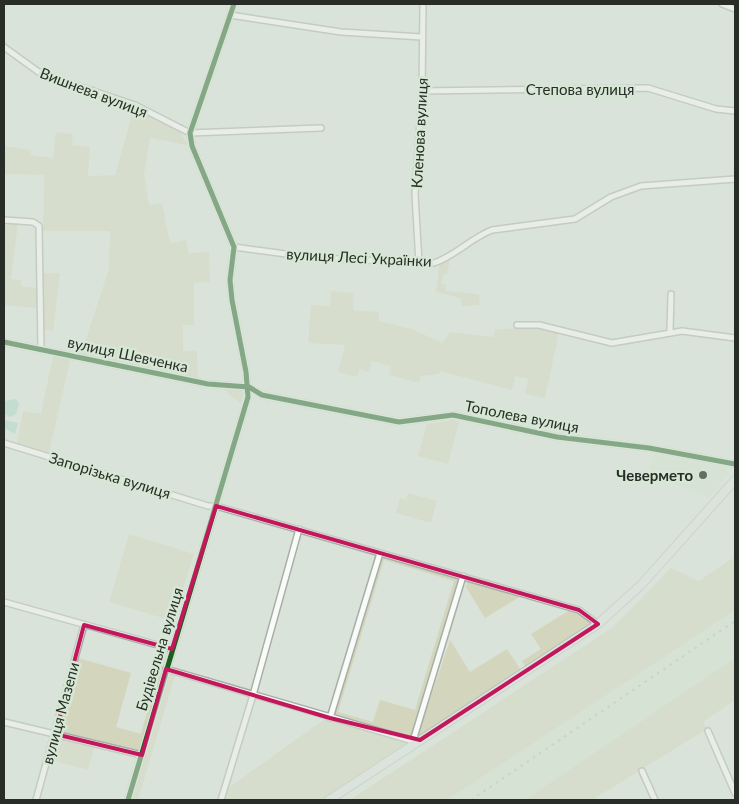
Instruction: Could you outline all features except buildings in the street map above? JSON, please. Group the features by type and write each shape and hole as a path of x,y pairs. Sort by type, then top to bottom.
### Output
{"main road":[{"path":"329,800 416,740 574,642 598,624 641,586 735,480"}],"street":[{"path":"234,4 190,133 192,146 234,247 230,280 248,387 248,397 216,506 579,610 598,624"},
{"name":"Кленова вулиця","path":"419,263 415,194 422,91 423,4"},
{"path":"722,4 735,9"},
{"path":"230,15 342,32 422,37"},
{"name":"Вишнева вулиця","path":"4,47 40,73 135,104 190,133"},
{"name":"Степова вулиця","path":"422,91 648,88 716,109 735,110"},
{"path":"190,133 321,128"},
{"name":"вулиця Лесі Українки","path":"234,247 316,258 419,263 443,260 482,233 492,230 575,220 611,196 641,186 735,179"},
{"path":"4,220 33,222 39,226 40,349"},
{"path":"670,331 672,294"},
{"path":"517,325 539,325 612,342 682,330 735,338"},
{"name":"вулиця Шевченка","path":"4,342 208,384 248,387"},
{"name":"Тополева вулиця","path":"248,387 262,396 399,422 453,416 557,437 649,448 735,464"},
{"name":"Запорізька вулиця","path":"4,443 208,506 216,506"},
{"name":"Будівельна вулиця","path":"128,800 216,506"},
{"path":"221,800 253,695 299,529"},
{"path":"330,718 380,553"},
{"path":"166,669 330,718 416,740 464,576"},
{"path":"4,602 172,649"},
{"name":"вулиця Мазепи","path":"36,800 84,625"},
{"path":"4,722 142,755"},
{"path":"708,731 735,793"},
{"path":"642,771 655,800"}],"highlighted area":[{"path":"216,506 579,610 598,624 420,740 330,718 166,669 142,755 55,734 84,625 172,649"}],"shaded area":[{"path":"134,108 183,133 181,134 188,145 150,138 144,174 149,205 162,203 170,243 186,240 189,253 209,252 210,282 194,283 194,325 183,325 183,351 197,351 198,379 81,354 109,269 110,231 43,231 44,175 4,174 4,146 31,150 31,155 53,158 56,132 73,134 72,145 90,147 88,176 115,175"},
{"path":"4,223 18,224 11,279 21,280 21,286 36,288 37,308 4,305"},
{"path":"450,259 447,275 443,274 441,284 446,285 445,291 479,294 480,305 462,306 460,298 436,292 439,265"},
{"path":"43,273 60,273 53,331 44,330"},
{"path":"331,291 354,293 353,310 379,312 379,321 412,329 442,343 450,332 493,337 495,329 539,328 559,333 545,398 525,394 528,379 515,376 512,390 440,371 439,374 421,376 419,383 389,375 391,366 372,361 369,372 359,369 357,377 338,372 345,345 308,343 311,305 330,306"},
{"path":"53,356 70,360 49,453 17,443 23,411 41,414"},
{"path":"235,388 243,392 241,404 223,389"},
{"path":"453,420 459,422 448,464 418,456 427,424"},
{"path":"654,455 722,467 730,472 708,498 649,473"},
{"path":"408,493 437,501 431,523 396,513 400,498 406,500"},
{"path":"129,534 194,554 173,621 109,602"},
{"path":"735,554 735,610 447,800 350,800 613,627 671,568 699,581 731,559"},
{"path":"382,555 460,578 411,739 333,717","holes":["384,560 454,581 415,710 380,700 373,722 338,712"]},
{"path":"468,581 521,596 485,618 466,587"},
{"path":"570,610 593,623 526,668 522,661 541,649 531,634"},
{"path":"735,610 735,658 525,800 447,800"},
{"path":"450,640 470,672 507,649 521,670 420,737 418,735"},
{"path":"164,651 167,652 140,752 59,732 78,658 131,673 116,727 141,734"},
{"path":"735,658 735,700 703,722 707,729 592,800 525,800"},
{"path":"168,674 175,676 138,800 131,800"},
{"path":"325,719 411,743 322,800 224,800 228,788"},
{"path":"57,738 94,748 88,770 51,760"}],"water":[{"path":"16,399 19,404 16,414 10,417 4,414 4,401"},
{"path":"4,420 18,423 15,434 4,428"}],"railway":[{"path":"471,800 735,621"}],"cycle path":[{"path":"128,800 248,397 246,372 230,280 234,247 192,146 190,133 234,4"},
{"path":"4,342 208,384 249,387 262,395 399,422 453,415 557,437 649,448 735,464"}],"place":[{"name":"Чевермето","path":"703,475"}]}
